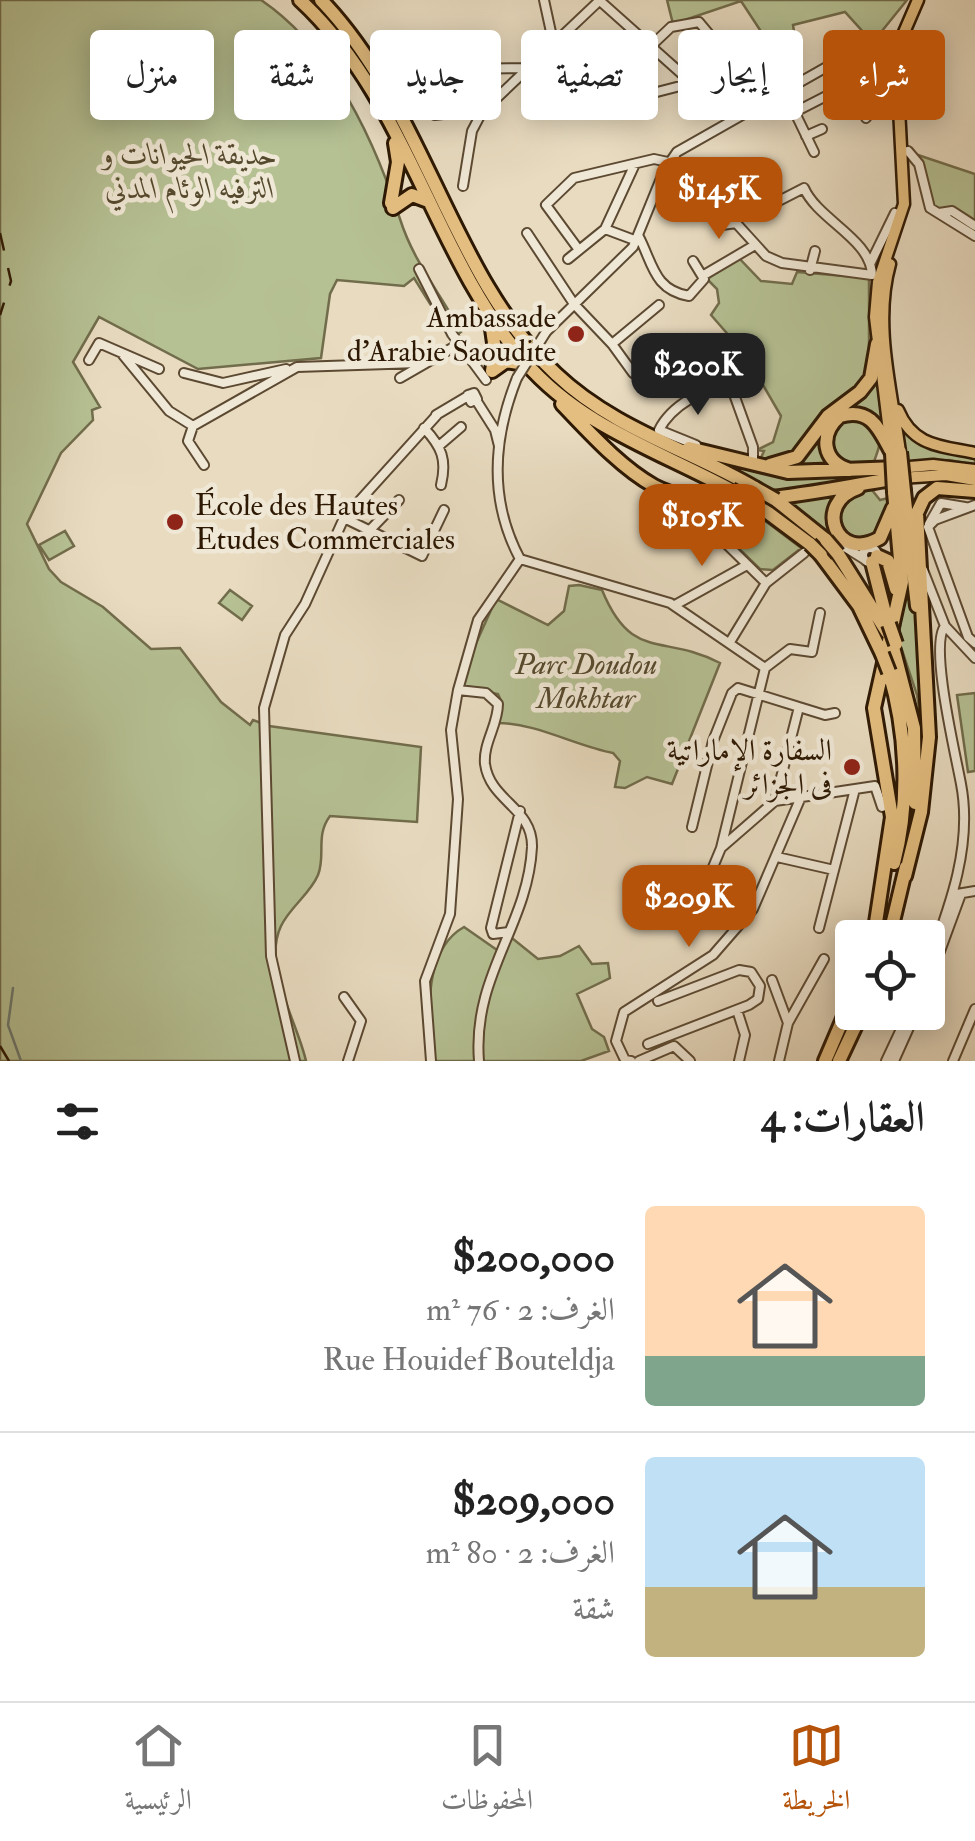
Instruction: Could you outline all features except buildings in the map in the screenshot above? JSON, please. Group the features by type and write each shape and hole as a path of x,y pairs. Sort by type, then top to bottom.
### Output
{"highway":[{"path":"300,0 348,50 370,83"},
{"path":"322,0 363,46 386,82 472,252 513,322 549,368 592,404 755,496 807,548 821,555 891,650 914,728 916,790 905,876"},
{"path":"385,120 398,157 392,206 401,198 417,195 440,220"},
{"path":"390,120 480,296 527,365 578,421 633,471 678,495 738,500 899,482"},
{"path":"480,296 494,334 487,379"},
{"path":"720,458 786,462 805,450 828,416 853,398 871,378 881,344"},
{"path":"487,379 510,360 527,365 602,426 731,490 776,500 826,540 891,624"},
{"path":"592,404 720,458 812,474 899,482"},
{"path":"899,482 842,468 828,454 826,436 840,416 863,414 896,452 928,702"},
{"path":"866,553 886,530 899,482"},
{"path":"878,920 896,857 904,799 901,725 889,672 891,624 866,553 834,526 834,511 840,498 854,489 899,482"},
{"path":"876,920 892,810 874,700 902,573 899,482"},
{"path":"894,920 926,784 928,702 923,567 916,522 922,501 943,486 975,491"},
{"path":"825,1061 838,1030"},
{"path":"840,1061 854,1030"}],"main road":[{"path":"908,30 921,0"},
{"path":"896,452 876,300 877,273 904,204 901,120"},
{"path":"907,120 911,199 886,283 881,344 899,413 908,428 933,446 975,453"},
{"path":"899,482 933,465 975,470"},
{"path":"899,482 946,475 975,480"}],"street":[{"path":"544,0 551,30"},
{"path":"570,30 599,0 633,30"},
{"path":"658,39 671,27 699,22 706,30"},
{"path":"658,52 678,70"},
{"path":"501,94 521,75"},
{"path":"462,186 472,131 478,120"},
{"path":"520,559 496,498 496,465 517,378 546,332 638,239 668,162 692,141 729,120"},
{"path":"799,120 814,152"},
{"path":"806,136 822,129"},
{"path":"908,151 918,164 926,200 938,213 975,236"},
{"path":"579,250 548,202 574,178 654,159 668,162"},
{"path":"568,259 604,228 634,164"},
{"path":"765,208 804,188 817,211 871,262 877,273"},
{"path":"938,213 952,211 975,226"},
{"path":"871,262 895,213"},
{"path":"722,224 736,223 772,260 810,270 877,273"},
{"path":"604,228 638,239 652,272 674,293 688,296 704,275 755,245"},
{"path":"527,233 574,304 635,373 704,343"},
{"path":"810,270 815,252"},
{"path":"693,261 704,275"},
{"path":"295,1061 271,956 264,708 285,635 305,604 344,518 422,427 437,414 471,398 487,379 459,344 420,270"},
{"path":"612,344 659,305"},
{"path":"88,360 99,344 159,369"},
{"path":"400,378 459,344"},
{"path":"123,355 169,411 194,426"},
{"path":"184,372 224,383 297,367 418,363 434,358"},
{"path":"204,465 188,441 194,426 297,367"},
{"path":"732,386 754,462 718,452 659,430 673,408 732,386"},
{"path":"471,398 495,430 500,450"},
{"path":"495,430 508,407"},
{"path":"422,427 440,445 446,465 441,486"},
{"path":"440,445 461,427"},
{"path":"678,495 696,504 704,523 766,583"},
{"path":"369,530 398,500"},
{"path":"968,507 929,524 934,550 966,634 975,643"},
{"path":"344,518 422,556 444,510"},
{"path":"700,537 724,542"},
{"path":"730,642 766,583 807,548"},
{"path":"934,550 923,567 946,626 975,658"},
{"path":"520,559 675,606 765,668"},
{"path":"430,1061 425,981 449,922 458,799 451,730 458,690 478,620 520,559"},
{"path":"675,606 747,564"},
{"path":"684,908 694,912 721,848 765,668 790,649 812,652 820,613"},
{"path":"945,931 957,894 965,834 965,808 947,725 940,639 946,626"},
{"path":"692,827 714,742 732,693 738,688 824,715 836,713"},
{"path":"458,690 486,693 498,704 486,768 500,797 520,811 532,848 509,932 481,1001 479,1061"},
{"path":"775,801 799,707"},
{"path":"721,848 775,801 878,787 882,808"},
{"path":"819,928 854,790"},
{"path":"631,1061 625,1060 616,1040 624,1012 713,955 750,912 801,797"},
{"path":"509,932 493,934 491,928 520,811"},
{"path":"777,857 834,870"},
{"path":"957,894 975,891"},
{"path":"945,923 957,894"},
{"path":"701,900 750,912"},
{"path":"779,1061 788,1022 824,959"},
{"path":"648,1044 737,1010 760,994 758,982 746,970 658,1002"},
{"path":"772,980 788,1022"},
{"path":"344,997 361,1021 348,1061"},
{"path":"953,1061 975,1009"},
{"path":"737,1010 745,1034 739,1061"},
{"path":"640,1061 676,1046 686,1029"},
{"path":"886,1061 903,1030"},
{"path":"894,1061 906,1030"},
{"path":"676,1046 690,1061"}],"green space":[{"name":"حديقة الحيوانات و الترفيه الوئام المدني","path":"0,0 261,0 296,30 234,30 234,120 350,120 350,103 377,158 413,250 461,332 452,339 414,278 404,286 337,280 330,294 321,358 198,369 99,317 73,362 100,407 92,410 93,420 61,453 27,524 49,569 61,582 103,607 151,649 180,648 221,702 250,725 253,720 269,726 421,747 417,822 330,816 326,823 318,875 289,913 276,942 278,976 306,1061 0,1061"},
{"path":"667,0 907,0 883,30 861,30 845,12 793,25 794,30 760,30 741,1 673,24"},
{"path":"915,154 975,174 975,222 950,207 935,212"},
{"path":"737,256 761,281 792,284 797,272 869,278 869,375 860,388 823,413 794,453 760,460 764,451 757,450 773,442 781,416 745,354 711,315 719,303 717,289 707,279"},
{"path":"876,373 883,430 871,415 833,422"},
{"path":"860,416 878,435 880,443 873,465 853,467 830,453 836,422"},
{"path":"900,418 915,437 975,455 975,465 949,460 905,463"},
{"path":"829,426 834,465 781,467 805,451"},
{"path":"695,454 780,475 879,475 879,479 777,491"},
{"path":"846,490 831,539 784,500"},
{"path":"872,490 880,500 888,498 889,510 874,537 856,540 842,524 842,509 852,497"},
{"path":"901,491 923,677 923,734 917,695 898,638 907,586"},
{"path":"743,504 813,557 800,549 773,570 760,569 705,516 707,507"},
{"path":"65,531 74,546 49,560 39,545"},
{"name":"Parc Doudou Mokhtar","path":"569,586 602,590 613,613 637,637 720,663 672,784 647,777 625,788 615,787 620,761 613,753 527,727 498,723 502,703 498,694 462,687 473,650 496,599 548,625 564,611"},
{"path":"230,590 252,606 242,620 219,603"},
{"path":"975,693 975,771 968,772 957,695"},
{"path":"464,927 497,950 512,938 538,959 560,956 579,946 592,964 608,963 610,978 577,994 592,1029 604,1037 609,1051 581,1061 429,1061 434,969 450,938"}],"waterway":[{"path":"13,988 8,1025 21,1061"}],"railway":[{"path":"0,233 11,281 0,315"},
{"path":"0,1046 9,1061"}],"place":[{"name":"Ambassade d'Arabie Saoudite","path":"576,334"},
{"name":"École des Hautes Etudes Commerciales","path":"175,522"},
{"name":"السفارة الإماراتية فى الجزائر","path":"852,767"}]}
